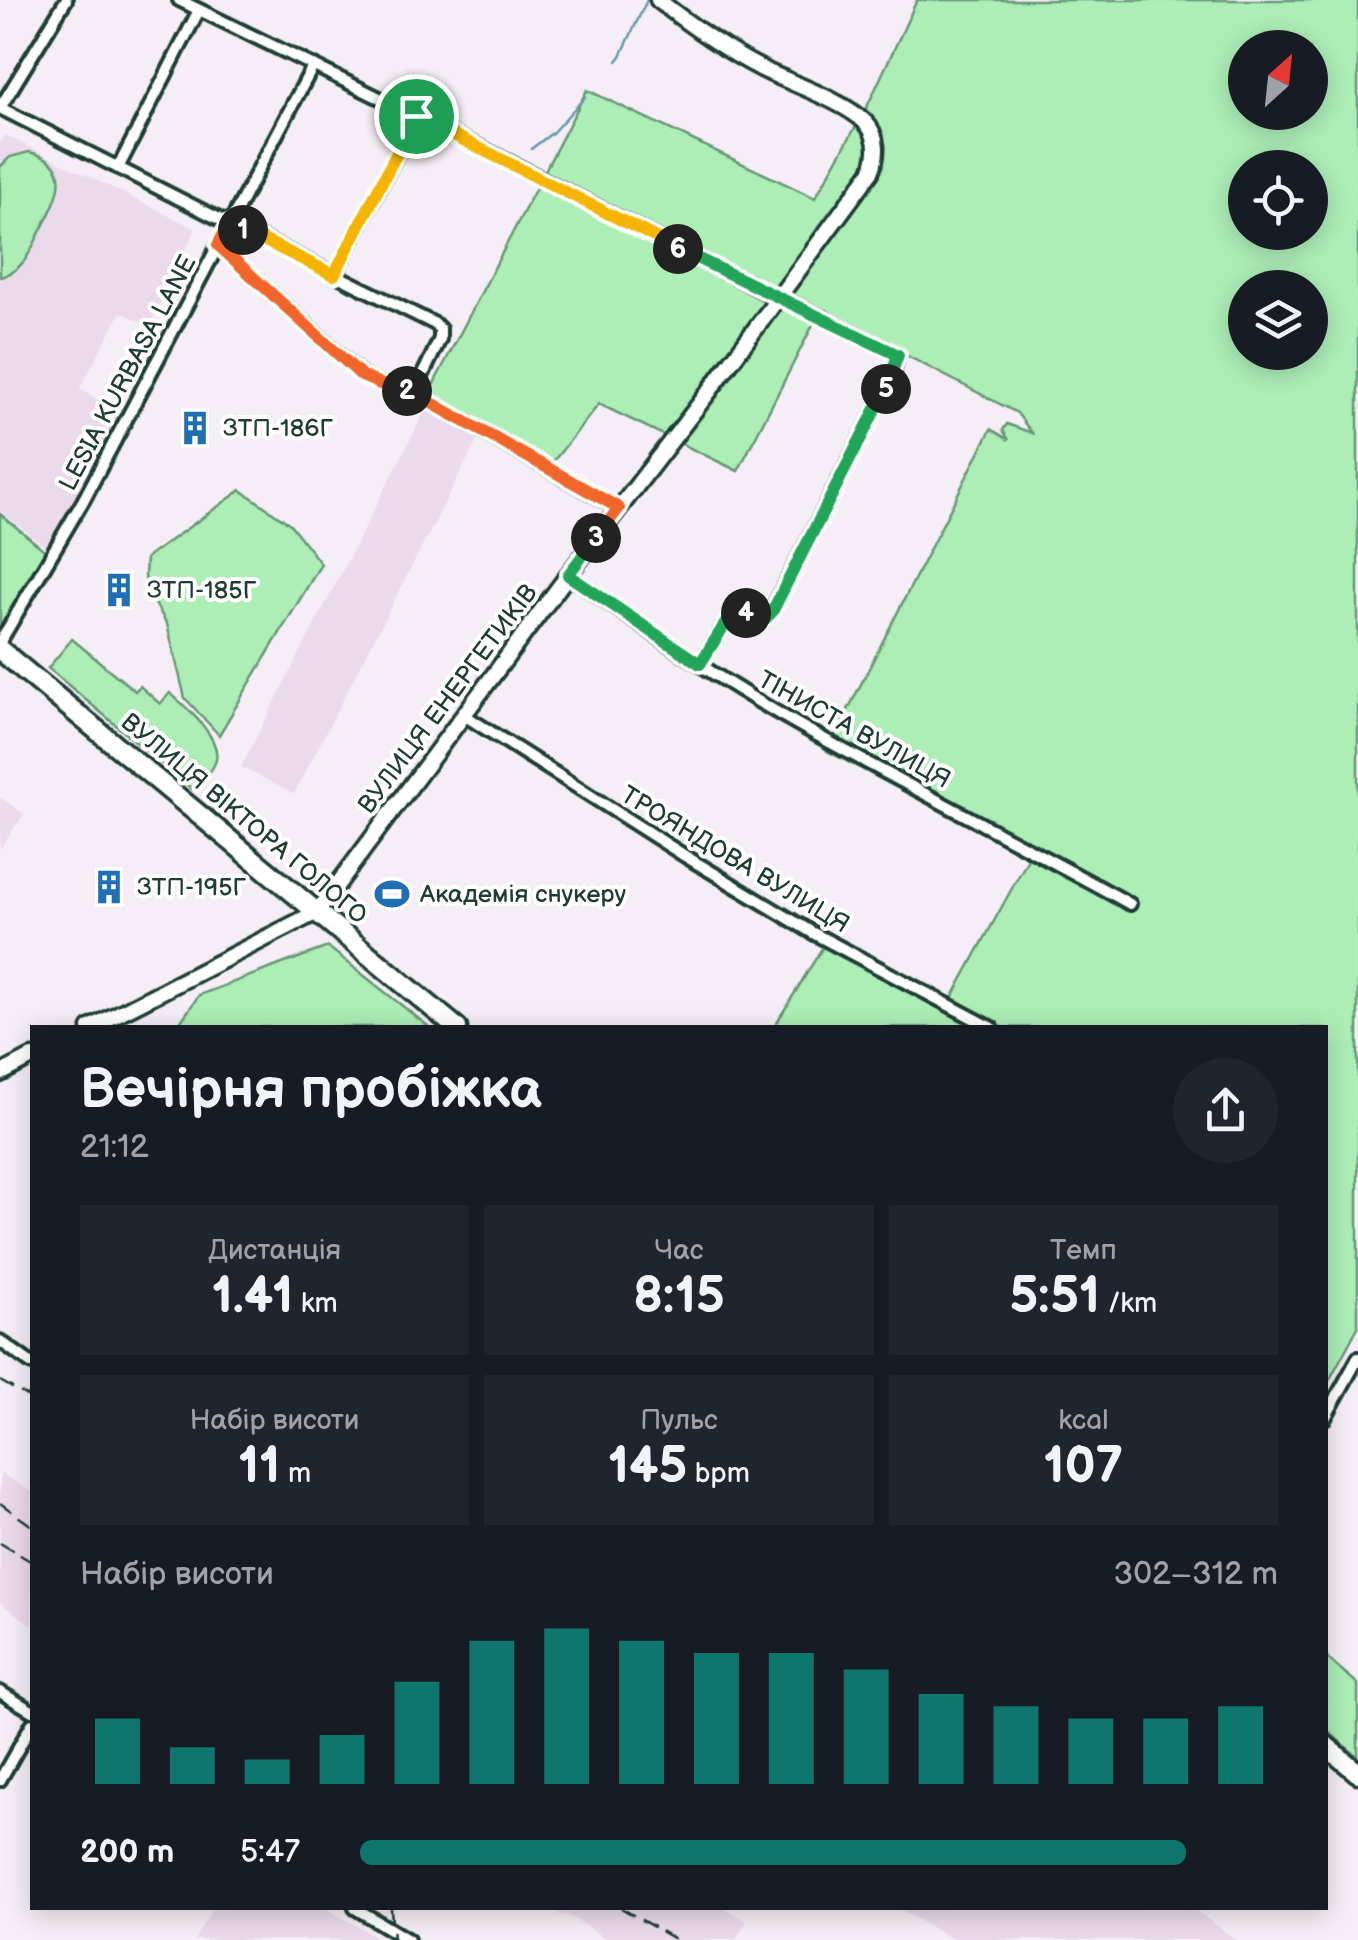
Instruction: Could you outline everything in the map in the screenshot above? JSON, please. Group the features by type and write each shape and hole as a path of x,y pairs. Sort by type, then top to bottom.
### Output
{"main road":[{"name":"ВУЛИЦЯ ВІКТОРА ГОЛОГО","path":"0,650 453,1025"},
{"path":"1328,1748 1358,1773"}],"street":[{"path":"66,0 0,108 434,324 440,329 440,339 414,393"},
{"path":"179,0 898,355 892,377 772,612 766,618 739,610 732,613 700,664"},
{"name":"ВУЛИЦЯ ЕНЕРГЕТИКІВ","path":"96,1025 317,912 871,172 876,146 865,122 720,46 658,0"},
{"path":"118,168 199,10"},
{"name":"LESIA KURBASA LANE","path":"0,642 75,516 313,66"},
{"path":"334,275 416,116"},
{"path":"218,245 362,376 414,393 619,508"},
{"name":"ТІНИСТА ВУЛИЦЯ","path":"568,575 796,724 1130,904"},
{"name":"ТРОЯНДОВА ВУЛИЦЯ","path":"464,715 813,933 986,1025"},
{"path":"0,1074 30,1058"},
{"path":"0,1341 30,1363"},
{"path":"1328,1413 1358,1358"},
{"path":"0,1692 30,1709"},
{"path":"0,1780 30,1728"},
{"path":"357,1910 408,1940"}],"shaded area":[{"path":"5,135 196,229 149,326 121,312 80,388 120,415 47,548 0,511 0,143"},
{"path":"427,407 480,435 294,794 241,767"},
{"path":"0,797 24,814 0,849"},
{"path":"0,1473 30,1491 30,1624 0,1603"},
{"path":"212,1910 329,1910 382,1940 194,1940"},
{"path":"553,1910 728,1910 747,1921 736,1940 608,1940 565,1913 564,1916"},
{"path":"901,1910 1195,1910 1237,1940 953,1940"}],"green space":[{"path":"917,0 1358,0 1358,1327 1328,1382 1328,1025 775,1025 830,935 951,1000 1029,857 827,751 991,429 1009,440 1003,430 1007,424 1032,433 1017,413 840,321 827,310 814,323 738,471 599,404 552,463 429,393 587,90 815,198 867,107"},
{"path":"29,152 54,165 59,174 57,195 26,259 0,277 0,167 10,157"},
{"path":"241,490 290,524 321,564 219,735 185,698 167,624 147,590 146,558"},
{"path":"0,514 48,553 3,627 0,625"},
{"path":"72,639 135,691 140,686 160,704 170,693 203,726 215,746 216,756 212,768 193,790 48,668"},
{"path":"328,947 426,1025 178,1025 199,995"},
{"path":"1328,1659 1358,1684 1358,1757 1328,1732"}],"waterway":[{"path":"617,61 647,0"},
{"path":"531,149 552,133 585,97"}],"railway":[{"path":"0,1381 30,1398"},
{"path":"0,1503 30,1525"},
{"path":"0,1543 30,1561"},
{"path":"391,1910 393,1940"},
{"path":"624,1910 676,1940"}],"place":[{"name":"ЗТП-186Г","path":"195,428"},
{"name":"ЗТП-185Г","path":"119,590"},
{"name":"ЗТП-195Г","path":"109,887"},
{"name":"Академія снукеру","path":"392,894"}],"route":[{"path":"416,116 766,293 898,355 892,377 772,612 766,618 739,610 732,613 700,664 568,575 619,508 414,393 362,376 218,245 229,224 334,275 416,116"}]}
